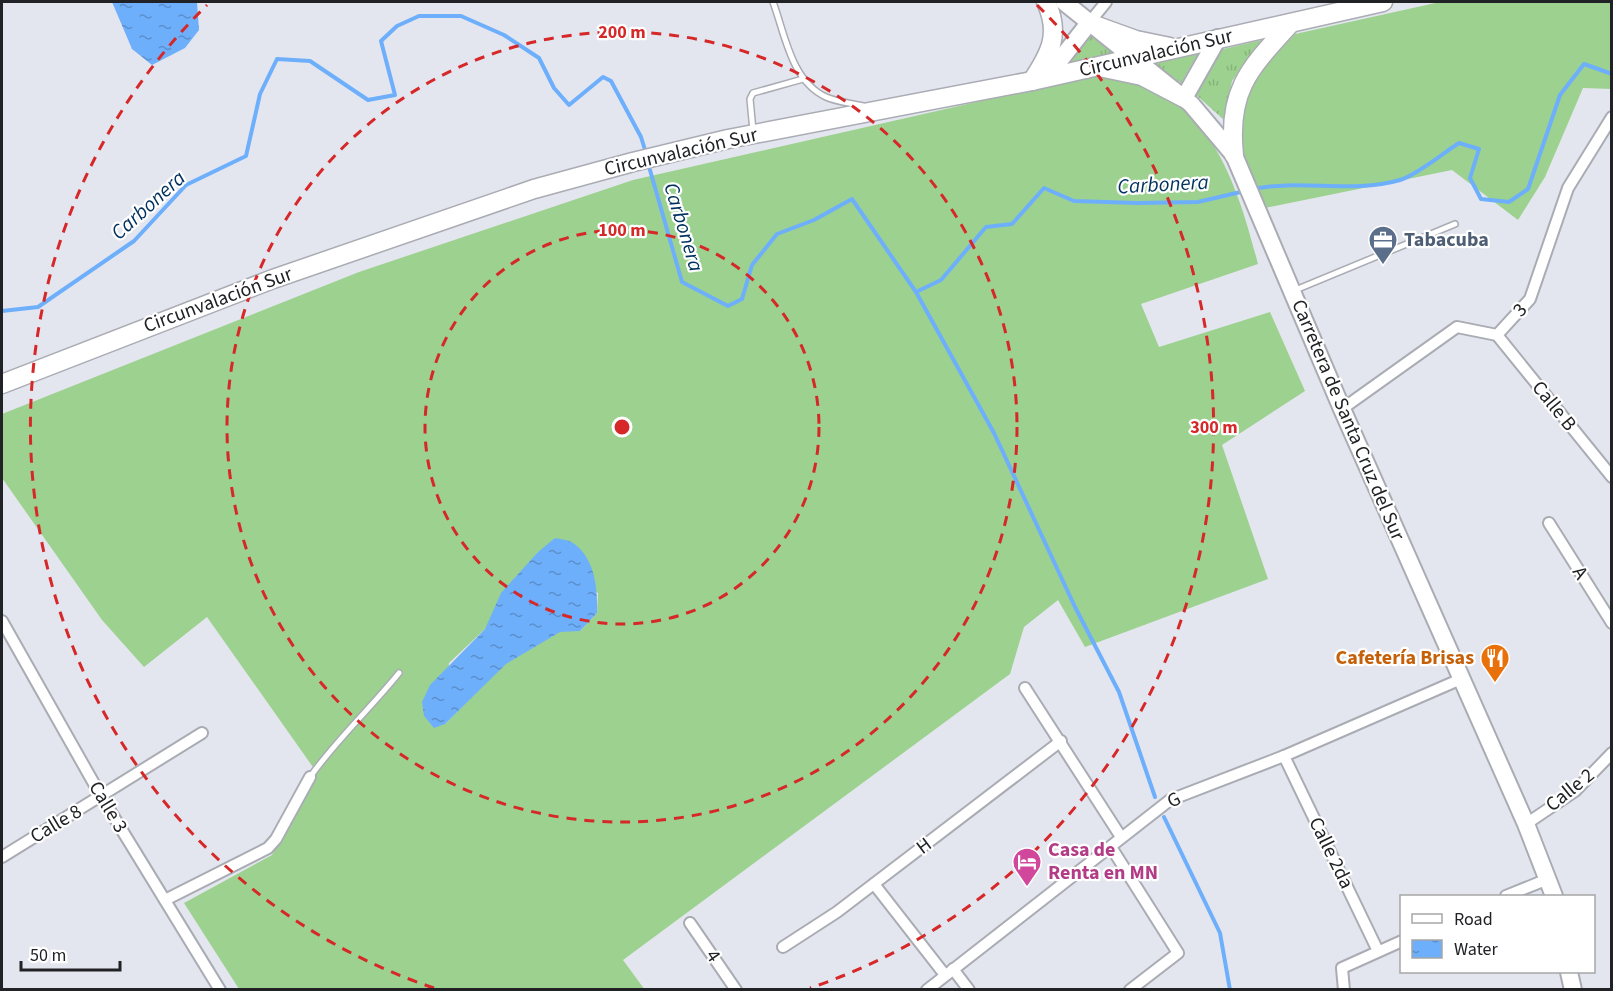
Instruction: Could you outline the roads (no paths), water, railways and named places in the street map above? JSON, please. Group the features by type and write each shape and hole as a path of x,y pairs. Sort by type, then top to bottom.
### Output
{"main road":[{"path":"1039,80 1051,52 1053,30 1047,2"},
{"name":"Carretera de Santa Cruz del Sur","path":"1064,2 1135,57 1200,112 1234,155 1342,409 1526,824 1553,895"},
{"name":"Circunvalación Sur","path":"2,384 273,279 534,189 633,162 754,134 1039,80 1383,2"},
{"path":"1039,80 1089,23 1137,40 1174,48"},
{"path":"1234,155 1231,126 1243,82 1258,59 1291,23"},
{"path":"1096,67 1142,76 1184,98 1218,38"},
{"path":"1569,973 1573,990"}],"street":[{"path":"1089,23 1106,2"},
{"name":"3","path":"1342,409 1457,327 1497,335 1530,299 1568,188 1611,117"},
{"name":"Calle B","path":"1497,335 1611,477"},
{"name":"A","path":"1549,523 1611,623"},
{"name":"Calle 3","path":"2,621 101,796 220,990"},
{"name":"G","path":"927,990 1170,800 1284,756 1461,679"},
{"path":"1025,688 1121,837"},
{"name":"Calle 8","path":"2,857 202,733"},
{"name":"H","path":"783,947 837,912 1061,741"},
{"name":"Calle 2","path":"1526,824 1575,791 1611,753"},
{"name":"Calle 2da","path":"1284,756 1378,951"},
{"path":"165,900 268,848 276,839 310,777"},
{"path":"1111,847 1178,953 1130,990"},
{"path":"1511,895 1548,879"},
{"path":"873,884 949,972 969,990"},
{"name":"4","path":"690,923 736,990"},
{"path":"1344,990 1342,968 1400,941"}],"lane":[{"path":"773,2 796,68 803,79 827,98 879,110"},
{"path":"754,134 750,99 753,93 803,79"},
{"path":"1293,291 1455,224"},
{"path":"310,777 332,747 399,673"}],"water":[{"path":"112,2 197,2 199,30 185,48 152,65 132,49"},
{"path":"555,538 573,543 591,565 596,584 597,613 580,631 560,632 506,664 445,724 434,728 424,716 422,702 430,685 485,629 501,593 538,552"}],"waterway":[{"name":"Carbonera","path":"2,311 38,307 134,241 186,185 246,156 260,94 277,59 310,61 368,100 395,95 381,41 397,26 419,16 461,16 504,35 539,58 554,88 569,105 603,77 611,81 641,137 646,153"},
{"name":"Carbonera","path":"1253,189 1289,185 1364,186 1400,180 1422,169 1459,143 1479,149 1470,178 1481,199 1509,202 1528,189 1560,95 1584,64 1612,74"},
{"name":"Carbonera","path":"648,163 682,282 728,306 742,299 752,265 777,234 814,220 852,199 916,292 941,280 986,227 1012,224 1044,188 1074,201 1137,203 1198,202 1245,191"},
{"path":"916,292 994,433 1075,607 1119,692 1155,797"},
{"path":"1164,817 1220,933 1230,990"}],"place":[{"name":"Tabacuba","path":"1383,266"},
{"name":"Cafetería Brisas","path":"1495,684"},
{"name":"Casa de Renta en MN","path":"1027,888"}]}
